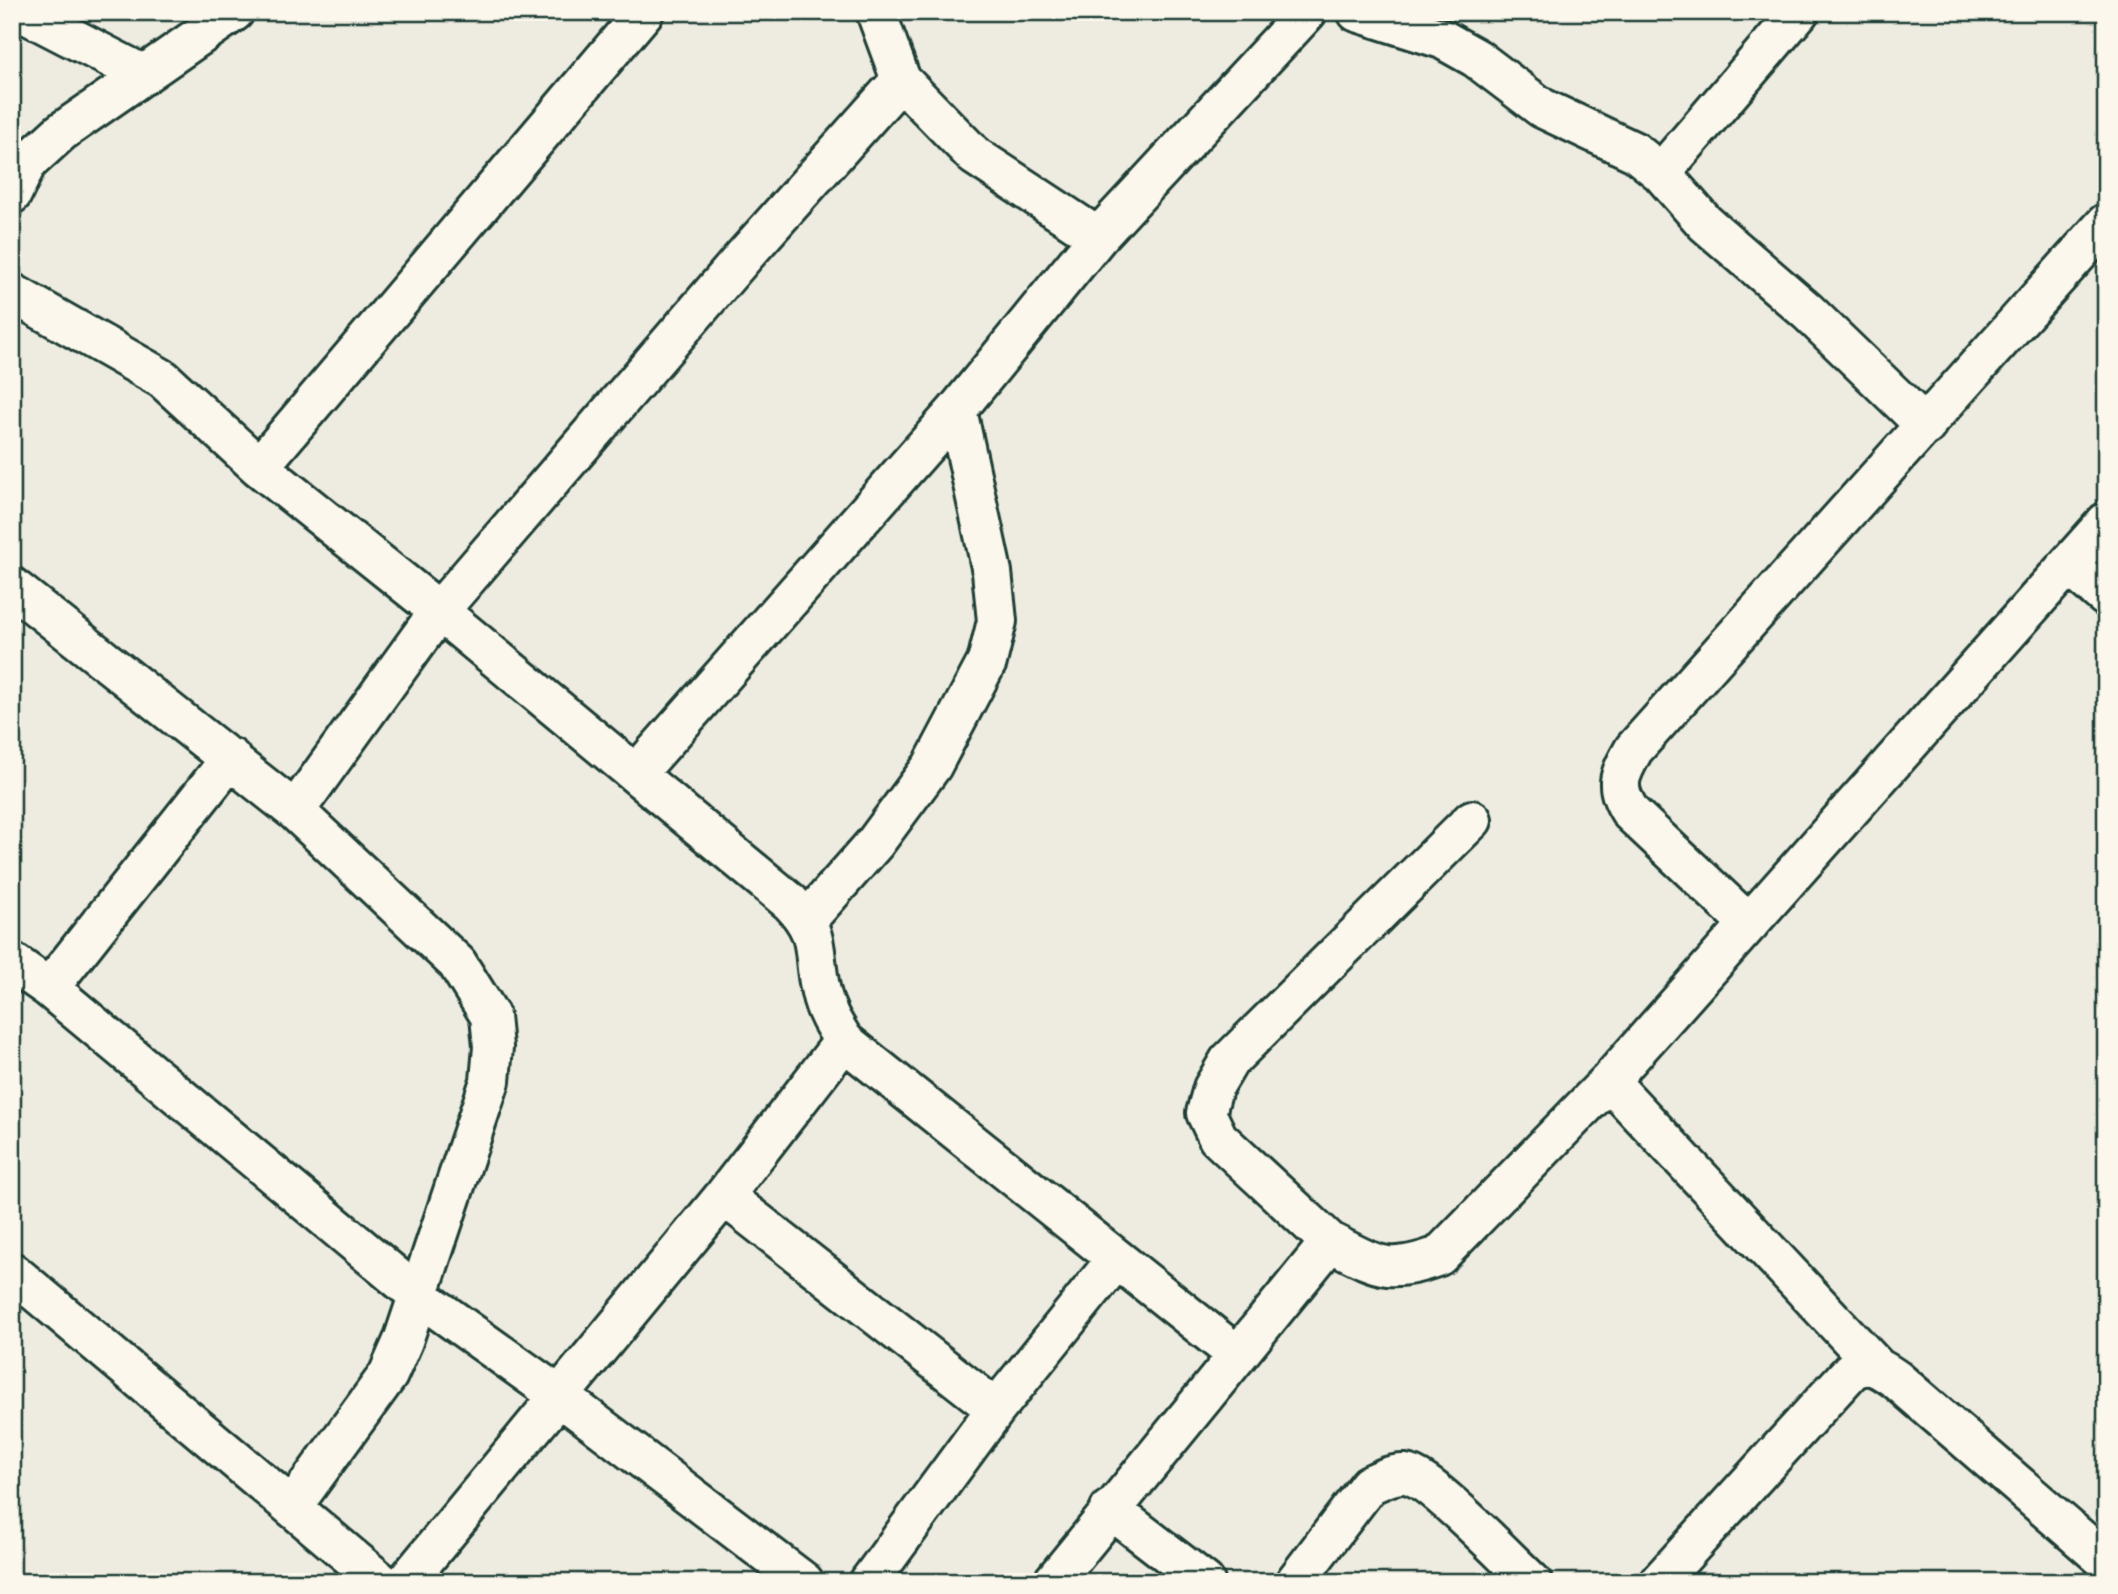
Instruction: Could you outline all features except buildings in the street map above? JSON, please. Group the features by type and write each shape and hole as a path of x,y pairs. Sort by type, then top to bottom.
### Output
{"street":[{"path":"22,12 144,75"},
{"path":"12,194 27,163 52,140 234,12"},
{"path":"259,467 644,12"},
{"path":"876,12 901,80 975,156 1098,237"},
{"path":"636,774 957,410 1098,237 1307,12"},
{"path":"1357,12 1442,39 1476,58 1542,108 1635,152 1661,173 1705,223 1808,312 1926,426"},
{"path":"1661,173 1799,12"},
{"path":"295,811 439,611 745,255 901,80"},
{"path":"1749,924 1631,813 1620,796 1620,774 1634,749 2106,223"},
{"path":"12,293 163,379 259,467 439,611 790,902 807,920 816,942 820,990 828,1017 844,1041 1115,1261 1236,1354"},
{"path":"807,920 875,843 932,766 987,662 997,621 992,572 957,410"},
{"path":"1472,820 1229,1061 1213,1088 1206,1113 1218,1139 1330,1242 1378,1266 1406,1268 1439,1256 1609,1081 2106,522"},
{"path":"2068,565 2106,597"},
{"path":"12,586 295,811 457,963 490,1016 493,1047 490,1081 419,1296 388,1375 292,1507"},
{"path":"49,988 231,758"},
{"path":"12,962 49,988 419,1296 558,1395 804,1582"},
{"path":"406,1582 724,1196 844,1041"},
{"path":"1609,1081 1875,1365 2106,1561"},
{"path":"724,1196 996,1409"},
{"path":"1053,1582 1236,1354 1330,1242"},
{"path":"869,1582 996,1409 1115,1261"},
{"path":"12,1272 381,1582"},
{"path":"1659,1582 1852,1370 1863,1365 1875,1365"},
{"path":"1295,1582 1369,1485 1387,1476 1406,1474 1430,1486 1532,1582"},
{"path":"1110,1510 1205,1582"}]}
